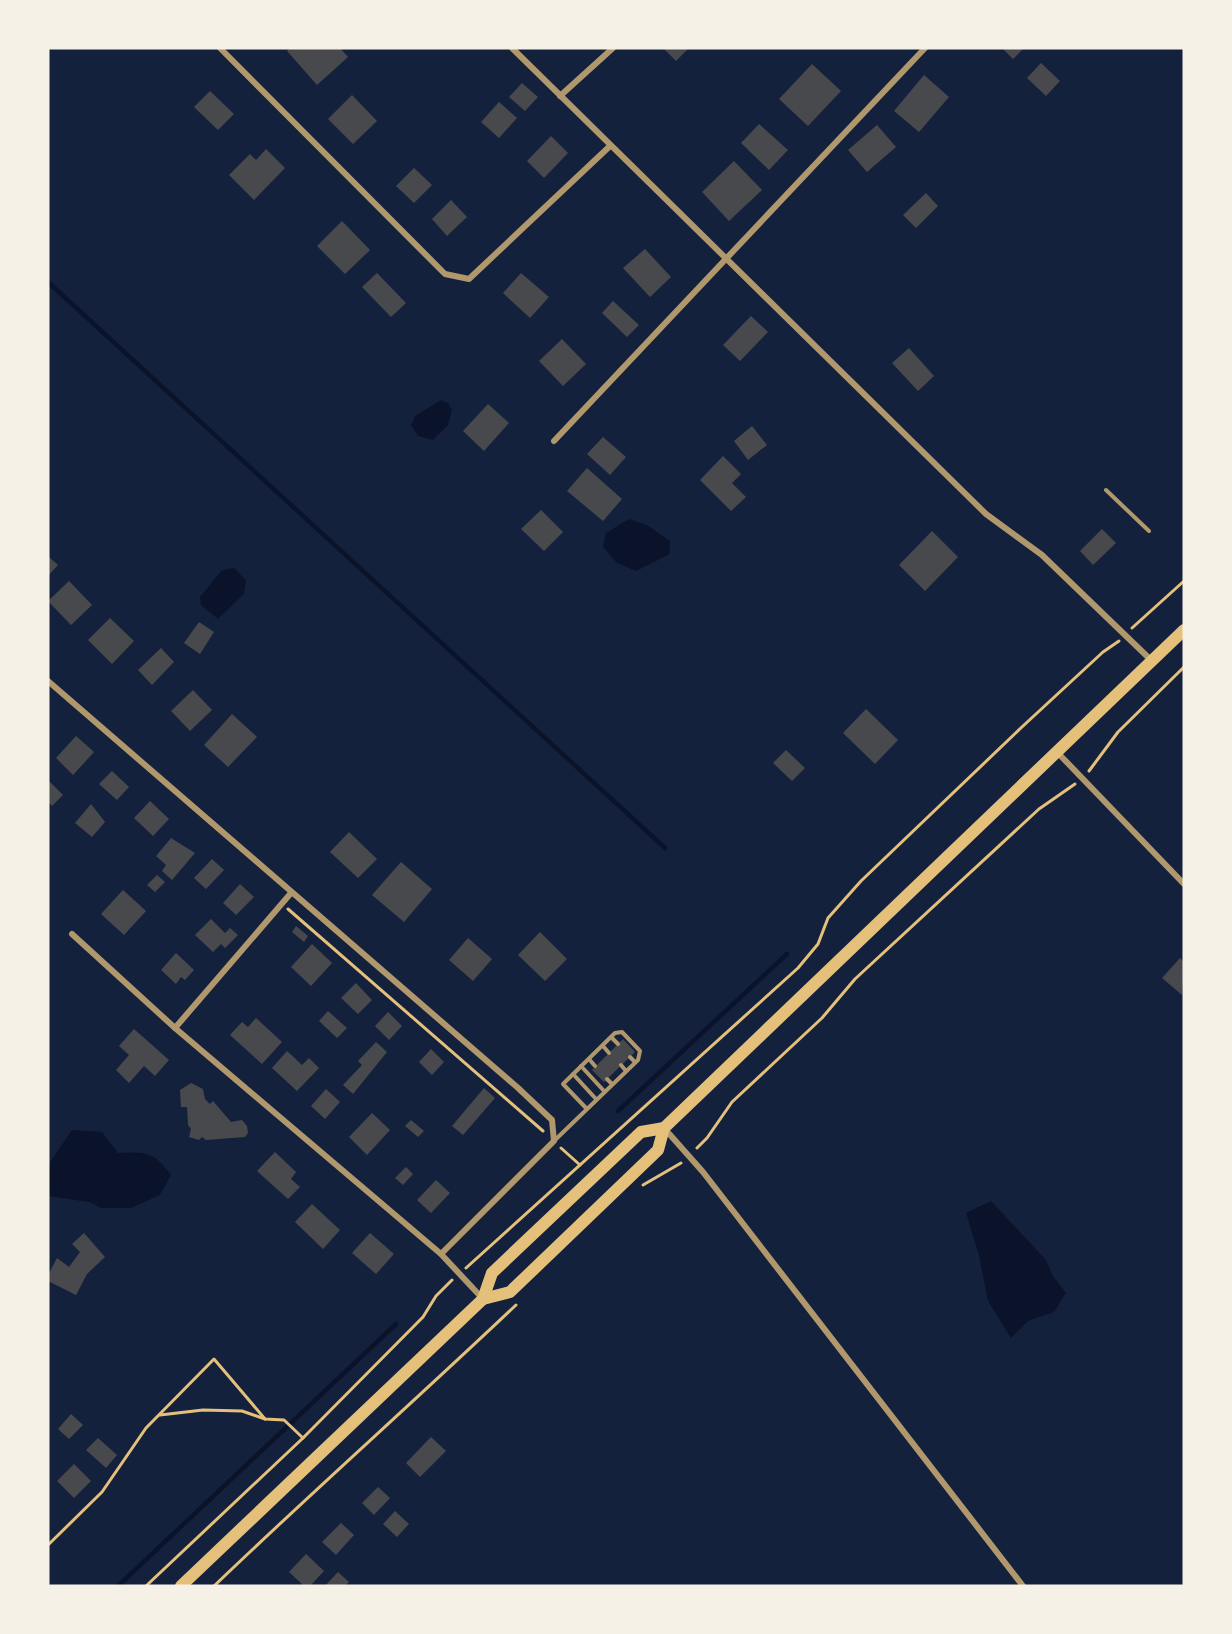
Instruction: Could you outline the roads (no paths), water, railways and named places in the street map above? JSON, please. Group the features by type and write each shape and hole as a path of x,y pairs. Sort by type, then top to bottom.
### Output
{"main road":[{"path":"483,1299 510,1292 658,1150 664,1128 1184,630"},
{"path":"181,1586 483,1299 492,1273 640,1132 664,1128"}],"street":[{"path":"220,48 446,274 469,279 610,146"},
{"path":"512,48 986,514 1042,555 1152,662"},
{"path":"560,96 613,48"},
{"path":"554,441 725,257 925,48"},
{"path":"48,681 517,1087 552,1120 554,1141 441,1254"},
{"path":"1057,752 1184,884"},
{"path":"175,1028 291,893"},
{"path":"72,934 175,1028 441,1254 483,1299"},
{"path":"664,1128 690,1155 1023,1586"}],"lane":[{"path":"1106,490 1149,531"},
{"path":"554,1141 635,1062 640,1051 622,1032 612,1037 563,1084 586,1108"},
{"path":"612,1037 618,1044"},
{"path":"603,1046 609,1053"},
{"path":"630,1057 635,1062"},
{"path":"589,1059 595,1066"},
{"path":"621,1065 626,1071"},
{"path":"581,1066 604,1091"},
{"path":"573,1074 596,1099"},
{"path":"607,1079 612,1084"}],"water":[{"path":"441,400 448,403 452,410 448,425 433,440 418,436 411,425 415,416"},
{"path":"629,519 647,525 670,541 670,554 636,571 617,563 603,547 606,533"},
{"path":"234,568 246,580 244,594 218,619 201,605 200,597 222,570"},
{"path":"72,1130 102,1132 118,1153 143,1153 154,1157 171,1175 160,1195 131,1208 101,1208 89,1202 48,1196 48,1165"},
{"path":"991,1201 1046,1260 1053,1276 1066,1293 1054,1312 1028,1321 1011,1338 988,1301 979,1256 966,1213"}],"waterway":[{"path":"48,282 665,848"},
{"path":"618,1111 787,954"},
{"path":"118,1586 396,1324"}]}
